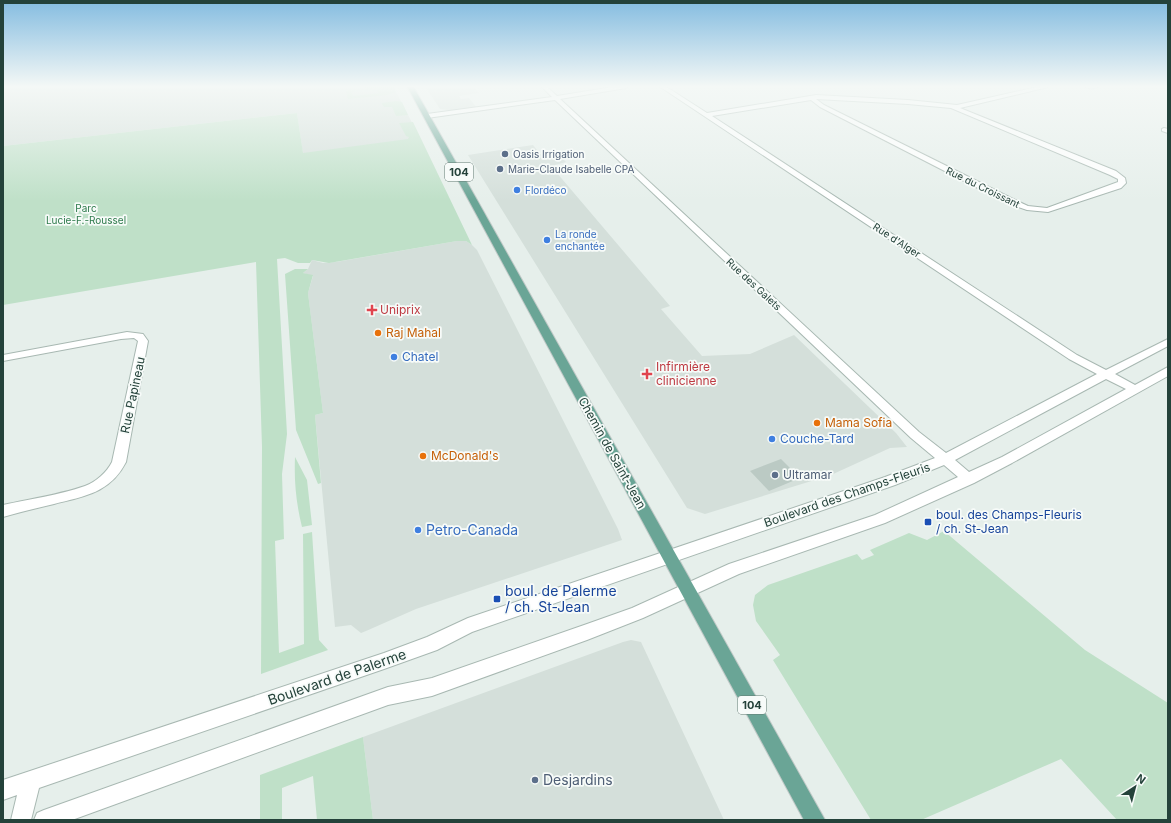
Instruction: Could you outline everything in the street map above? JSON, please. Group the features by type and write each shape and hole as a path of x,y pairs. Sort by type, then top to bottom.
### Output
{"main road":[{"name":"Chemin de Saint-Jean","path":"432,124 815,820"}],"street":[{"name":"Rue des Galets","path":"584,124 915,435 969,479"},
{"name":"Rue d'Alger","path":"721,124 1073,357 1134,390"},
{"name":"Rue du Croissant","path":"858,124 1010,201 1027,208 1042,210 1054,209 1118,186 1122,183 1121,178 1113,173 995,124"},
{"name":"Rue Papineau","path":"3,358 121,336 137,336 143,341 119,462 116,469 101,483 88,490 3,512"},
{"name":"Boulevard des Champs-Fleuris","path":"669,557 867,490 944,460 1168,342"},
{"path":"44,820 388,696 432,687 580,635 637,613 734,569 880,519 927,500 1007,460 1168,371"},
{"name":"Boulevard de Palerme","path":"3,790 384,661 431,644 468,626 669,557"},
{"path":"21,820 31,780"}],"shaded area":[{"path":"3,124 195,124 3,146"},
{"path":"299,124 413,124 420,138 303,154"},
{"path":"533,145 541,155 556,152 566,162 551,166 670,306 661,309 702,356 750,354 794,335 896,433 907,447 890,448 831,475 705,514 687,508 468,155"},
{"path":"457,241 466,241 477,250 618,529 622,540 416,609 361,633 351,625 335,627 315,415 323,413 308,293 313,276 303,273 308,269 312,260 323,263 336,262"},
{"path":"631,640 641,642 724,820 373,820 363,737"}],"green space":[{"name":"Parc Lucie-F.-Roussel","path":"195,124 299,124 303,153 408,139 409,137 406,136 400,124 414,124 472,245 466,241 457,241 329,263 312,260 310,263 298,263 285,258 277,259 287,434 282,474 284,539 275,541 279,653 304,644 303,534 312,532 319,640 328,650 261,674 262,447 256,262 3,305 3,146"},
{"path":"295,269 308,269 303,273 313,275 308,293 323,413 315,415 321,483 318,484 296,430 285,274"},
{"path":"295,457 307,480 312,525 302,527 296,492"},
{"path":"944,531 1085,650 1168,703 1168,820 1117,820 1061,759 921,820 871,820 773,660 780,655 756,621 753,605 755,595 768,585 857,554 862,560 874,555 870,550 909,533 927,540"},
{"path":"363,737 373,820 317,820 313,776 282,788 282,820 260,820 260,775"}],"building":[{"name":"Ultramar","path":"781,459 800,478 769,491 750,471"}],"place":[{"name":"Oasis Irrigation","path":"505,154"},
{"name":"Marie-Claude Isabelle CPA","path":"500,169"},
{"name":"Flordéco","path":"517,190"},
{"name":"La ronde enchantée","path":"547,240"},
{"name":"Uniprix","path":"372,310"},
{"name":"Raj Mahal","path":"378,333"},
{"name":"Chatel","path":"394,357"},
{"name":"Infirmière clinicienne","path":"647,374"},
{"name":"Mama Sofia","path":"817,423"},
{"name":"Couche-Tard","path":"772,439"},
{"name":"McDonald's","path":"423,456"},
{"name":"Ultramar","path":"775,475"},
{"name":"boul. des Champs-Fleuris / ch. St-Jean","path":"928,522"},
{"name":"Petro-Canada","path":"418,530"},
{"name":"boul. de Palerme / ch. St-Jean","path":"497,599"},
{"name":"Desjardins","path":"535,780"}]}
